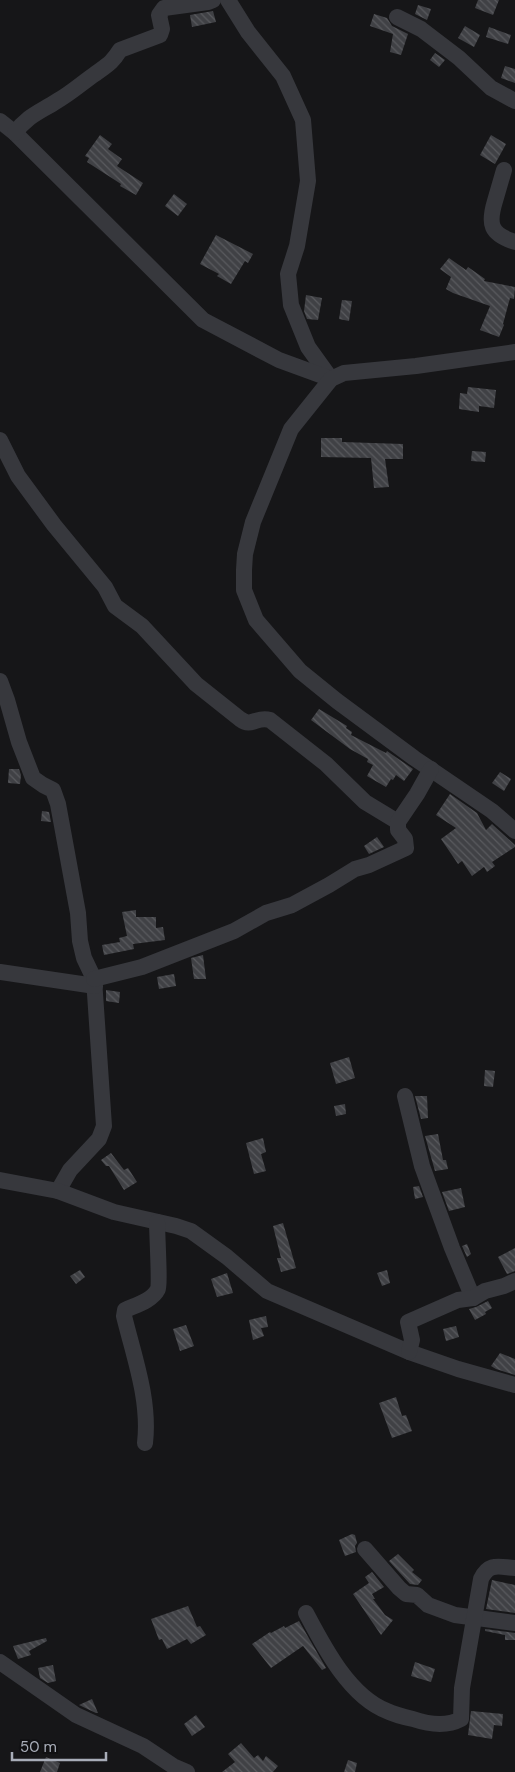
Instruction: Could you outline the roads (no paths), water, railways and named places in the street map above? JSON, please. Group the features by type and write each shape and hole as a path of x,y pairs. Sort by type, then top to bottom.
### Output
{"street":[{"path":"14,134 21,124 40,110 55,103 109,65 115,60 120,50 160,34 162,29 159,15 164,8 212,0"},
{"path":"228,0 248,32 283,76 303,120 308,181 297,246 288,274 291,305 308,347 331,379"},
{"path":"396,17 421,29 459,58 491,88 515,102"},
{"path":"0,121 203,320 279,360 331,379"},
{"path":"504,170 490,218 493,228 503,238 515,242"},
{"path":"515,352 416,366 344,373 331,379 291,429 253,522 245,554 244,590 256,620 300,671 337,701 431,769 482,803 515,832"},
{"path":"0,440 18,476 35,500 105,586 115,606 142,626 196,684 246,724 258,719 270,720 326,764 365,802 372,807 380,809 398,822"},
{"path":"0,681 8,700 19,742 34,778 52,790 58,804 78,914 80,941 84,958 95,983 104,1126 99,1139 70,1170 58,1191"},
{"path":"0,972 95,983 234,931 266,913 292,905 354,869 369,865 406,848 405,839 398,830 398,822 431,769"},
{"path":"405,1096 422,1166 452,1248 474,1298"},
{"path":"0,1180 58,1191 114,1212 190,1231 226,1257 267,1291 409,1352 458,1369 515,1385"},
{"path":"144,1443 146,1427 142,1392 137,1364 124,1316 125,1310 142,1303 156,1292 160,1286 157,1222"},
{"path":"409,1352 412,1340 408,1322 458,1300 474,1298 485,1291 515,1281"},
{"path":"365,1549 399,1588 406,1594 417,1596 428,1605 474,1618 515,1623"},
{"path":"306,1613 329,1655 346,1678 366,1698 386,1711 430,1724 455,1722 461,1719 462,1688 481,1579 485,1571 493,1567 515,1568"},
{"path":"0,1662 76,1715 143,1746 173,1766 187,1772"}]}
